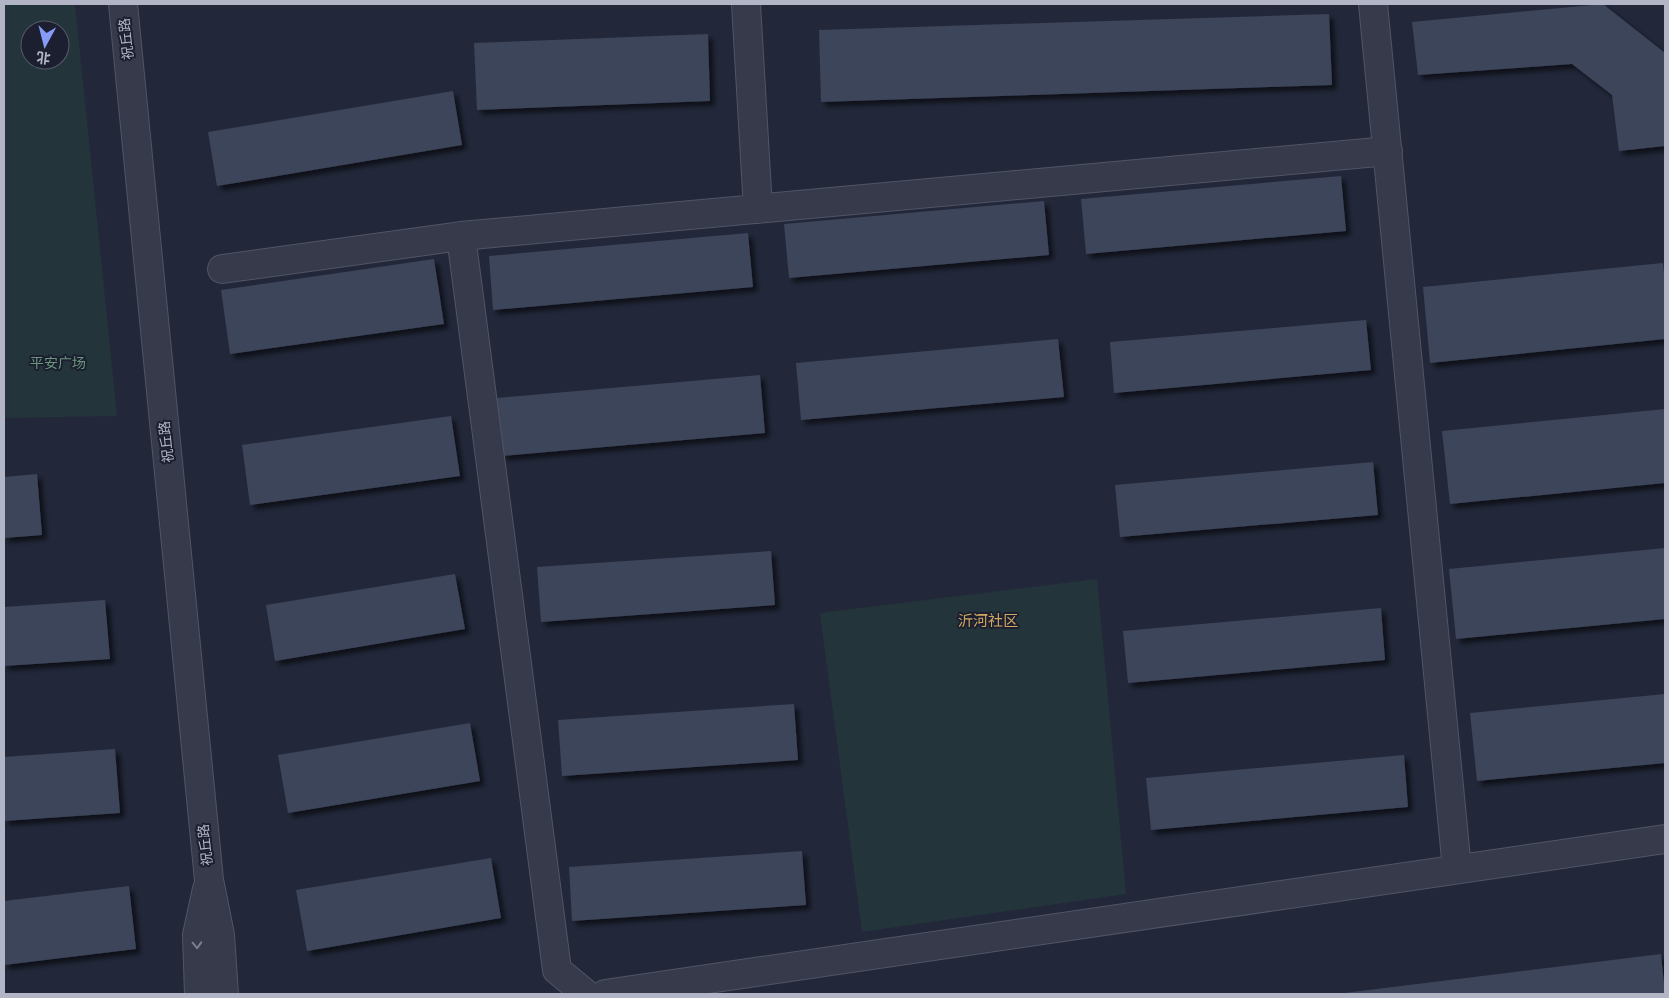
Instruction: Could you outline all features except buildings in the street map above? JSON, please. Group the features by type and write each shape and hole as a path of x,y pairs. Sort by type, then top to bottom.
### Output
{"street":[{"name":"祝丘路","path":"123,4 209,880 220,935 224,994"},
{"path":"746,4 758,209"},
{"path":"1373,4 1457,869"},
{"path":"222,269 461,236 1388,151"},
{"path":"461,236 557,970 586,994"},
{"path":"605,994 1665,839"},
{"name":"祝丘路","path":"199,994 196,935 209,880"}],"green space":[{"name":"平安广场","path":"4,4 75,4 117,416 4,418"},
{"path":"1097,579 1126,894 862,932 820,613"}],"district":[{"name":"沂河社区","path":"988,621"}]}
